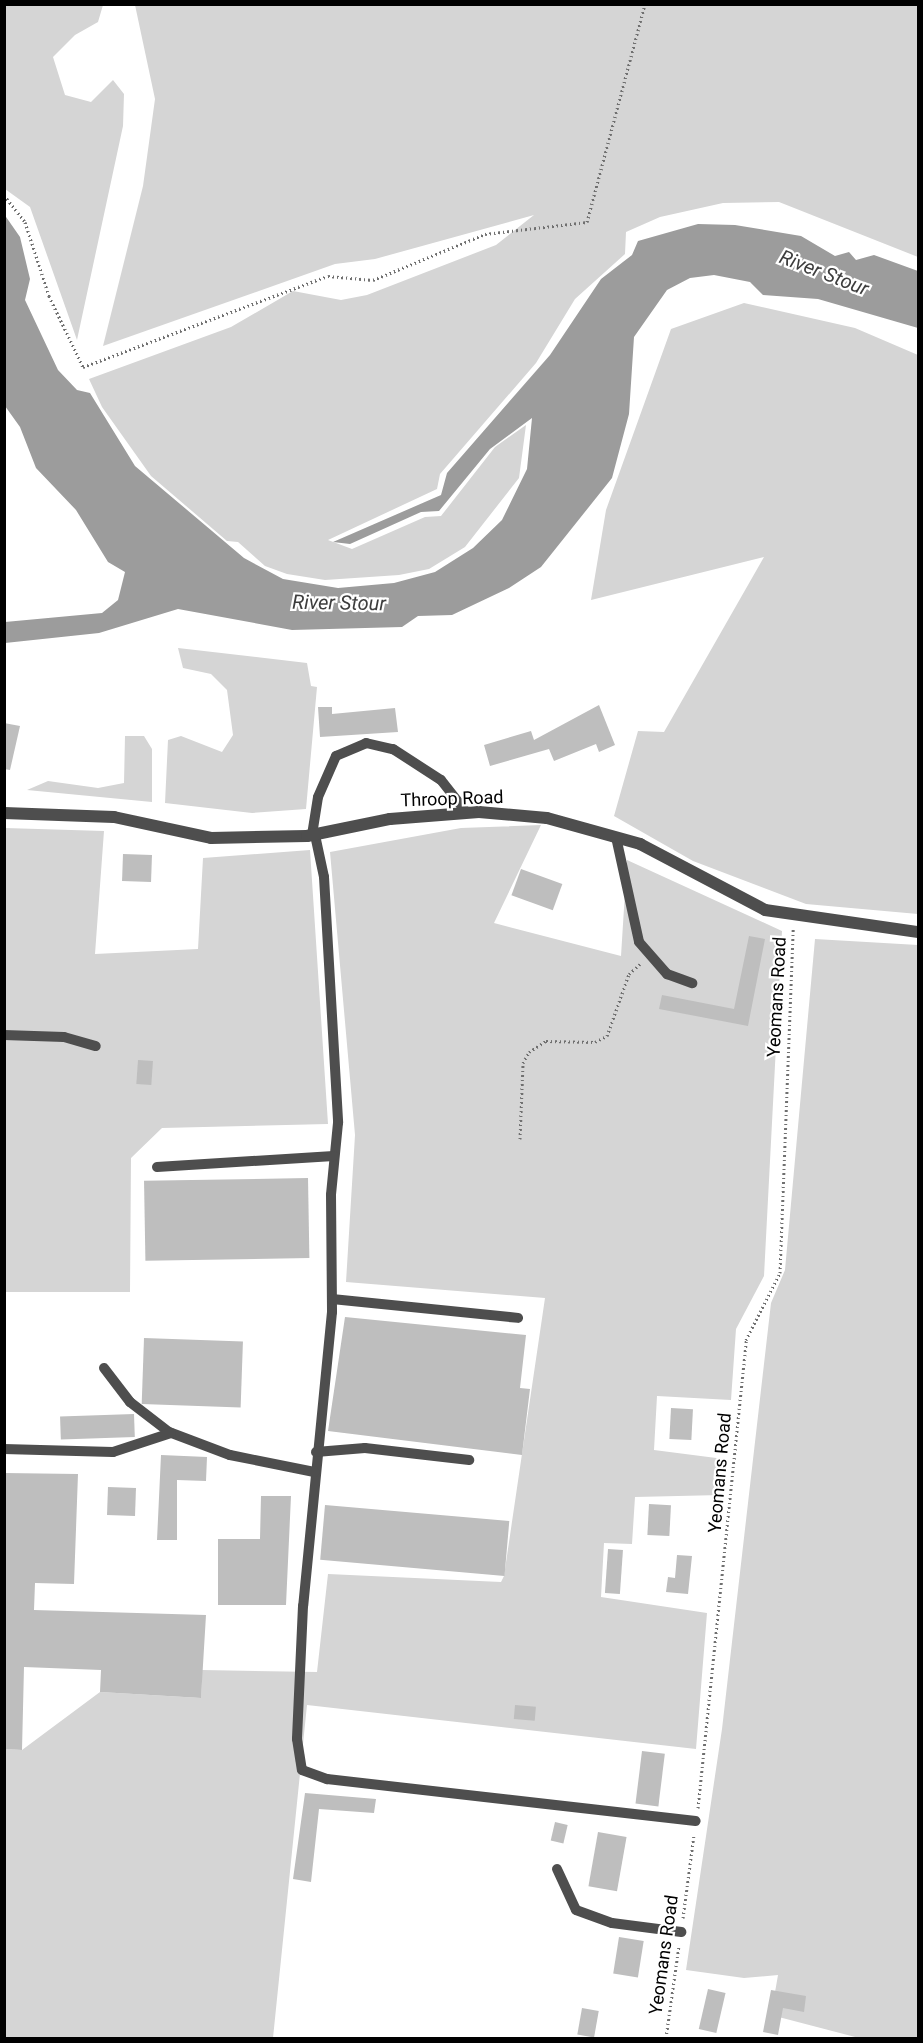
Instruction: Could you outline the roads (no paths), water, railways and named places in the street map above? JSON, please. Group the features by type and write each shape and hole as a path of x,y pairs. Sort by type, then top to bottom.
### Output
{"street":[{"name":"Throop Road","path":"4,813 114,818 211,838 314,835 390,819 467,813 548,818 640,844 765,910 918,932"}],"lane":[{"path":"467,813 451,787 411,759 380,745 359,744 336,756 325,775 314,835 324,877 338,1123 334,1156 332,1299 314,1472 298,1703 302,1770 327,1779 696,1821"},
{"path":"616,837 629,911 649,958 667,974 692,983"},
{"path":"4,1035 64,1037 96,1046"},
{"path":"157,1167 334,1156"},
{"path":"332,1299 518,1318"},
{"path":"104,1368 130,1402 171,1433 230,1455 314,1472"},
{"path":"4,1449 113,1452 171,1433"},
{"path":"316,1452 365,1448 469,1460"},
{"path":"557,1869 576,1910 612,1923 681,1932"}],"water":[{"name":"River Stour","path":"4,214 20,237 30,279 25,300 58,370 77,390 90,393 135,466 244,558 283,579 338,588 394,583 435,572 473,548 502,520 527,469 532,418 490,449 439,511 421,512 350,544 333,542 441,495 447,473 550,355 601,279 632,255 638,241 698,224 735,225 801,236 835,256 849,252 856,260 874,255 918,271 918,328 818,299 763,295 750,282 714,275 690,278 667,290 634,337 629,414 612,478 541,567 509,588 452,615 418,616 402,627 292,630 178,609 99,633 5,643 5,622 102,613 118,600 125,572 108,562 76,510 36,468 20,427 5,406"}]}
